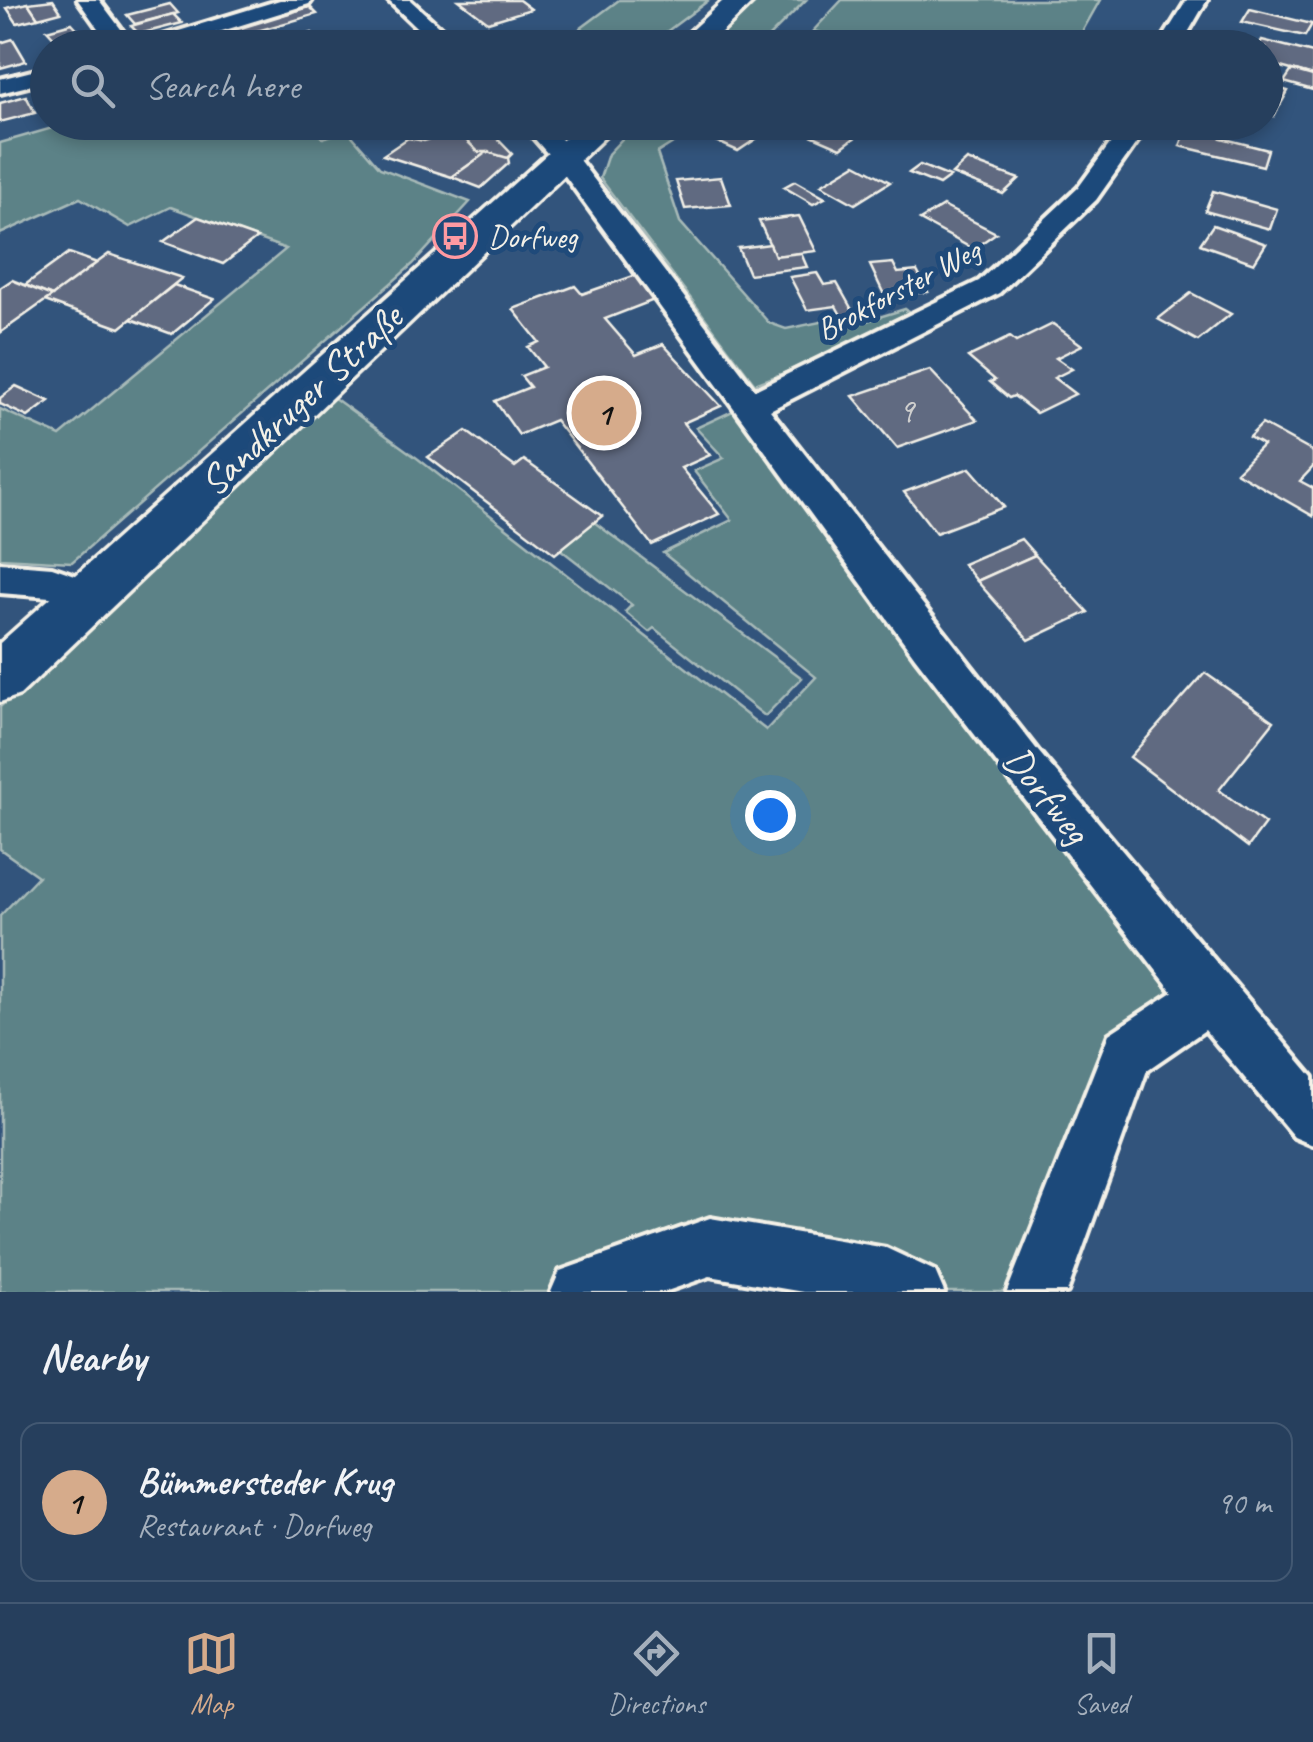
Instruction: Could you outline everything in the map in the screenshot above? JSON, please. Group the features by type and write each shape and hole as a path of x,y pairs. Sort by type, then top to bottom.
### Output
{"street":[{"path":"88,0 110,30"},
{"path":"202,30 302,0"},
{"path":"398,0 432,30"},
{"path":"708,30 741,0"},
{"path":"1179,30 1197,0"},
{"path":"0,86 30,78"},
{"name":"Dorfweg","path":"548,140 978,709 1209,998 1313,1118"},
{"name":"Sandkruger Straße","path":"0,678 583,140"},
{"name":"Brokforster Weg","path":"751,406 989,287 1087,194 1126,140"},
{"path":"0,578 52,582 90,596"},
{"path":"1037,1292 1127,1052 1209,998"},
{"path":"581,1292 710,1247 886,1277 914,1292"}],"green space":[{"path":"619,0 709,0 669,30 578,30"},
{"path":"758,0 806,0 776,30 727,30"},
{"path":"842,0 1100,0 1083,30 814,30"},
{"path":"30,134 30,140 356,140 380,168 470,202 413,264 72,562 0,558 0,409 60,436 286,249 171,207 130,227 80,198 0,234 0,143"},
{"path":"621,140 678,140 657,153 680,222 769,323 786,329 835,319 847,327 905,309 922,321 755,384 600,178 608,154"},
{"path":"330,395 417,458 766,730 816,677 663,553 732,520 694,471 724,458 696,428 737,409 1191,994 1010,1292 914,1292 710,1247 581,1292 0,1292 0,916 38,876 0,849 0,707"},
{"path":"594,522 802,678 765,716 654,628 649,632 625,612 632,605 560,549"}],"building":[{"path":"53,0 61,12 38,18 28,3"},
{"path":"459,0 519,0 531,9 488,22"},
{"path":"28,3 38,18 17,23 7,8"},
{"path":"170,4 178,13 135,24 127,15"},
{"path":"310,7 317,14 261,30 225,30"},
{"path":"1250,9 1312,24 1305,36 1242,22"},
{"path":"173,14 182,23 155,30 135,30 131,26"},
{"path":"72,23 78,30 47,30"},
{"path":"13,39 26,61 0,68 0,43"},
{"path":"1283,45 1313,53 1313,76 1283,68"},
{"path":"1292,70 1313,76 1313,90 1284,82"},
{"path":"26,96 30,114 0,122 0,103"},
{"path":"405,140 466,140 478,152 487,152 452,177 383,155"},
{"path":"466,140 498,140 512,154 508,158 478,152"},
{"path":"713,140 754,140 738,151"},
{"path":"822,140 852,140 841,148"},
{"path":"1182,140 1229,140 1268,150 1263,166 1180,146"},
{"path":"487,152 508,158 509,163 481,188 452,177"},
{"path":"967,160 1019,179 1003,194 952,174"},
{"path":"856,164 890,182 855,204 821,185"},
{"path":"920,165 950,177 939,185 909,173"},
{"path":"721,177 731,205 685,209 676,181"},
{"path":"795,181 825,198 813,204 784,187"},
{"path":"1213,191 1277,209 1270,229 1205,211"},
{"path":"943,206 996,233 973,249 920,220"},
{"path":"799,216 816,251 775,256 759,221"},
{"path":"198,217 257,238 223,264 163,242"},
{"path":"1213,225 1266,244 1254,263 1200,244"},
{"path":"770,244 775,256 801,253 807,267 749,274 738,248"},
{"path":"69,253 97,263 52,296 25,285"},
{"path":"109,254 182,278 120,328 45,301"},
{"path":"893,263 898,273 917,271 928,292 903,294 906,299 887,301 870,265"},
{"path":"645,272 667,295 605,319 636,355 663,344 721,406 683,423 710,455 681,468 719,514 652,545 555,420 519,435 495,401 530,387 521,376 544,367 528,347 539,342 513,309 575,286 582,294"},
{"path":"817,273 824,285 837,283 855,315 842,317 836,306 807,310 790,277"},
{"path":"12,280 52,296 0,333 0,288"},
{"path":"174,285 214,299 172,334 131,319"},
{"path":"1191,293 1231,314 1198,341 1158,319"},
{"path":"1053,324 1082,345 1056,358 1072,369 1054,378 1075,394 1036,413 1014,396 1009,398 968,357 1010,337 1016,342"},
{"path":"930,370 977,420 897,448 853,396"},
{"path":"16,386 49,401 28,417 0,404 0,398"},
{"path":"1262,424 1313,452 1313,467 1300,481 1313,488 1313,516 1236,472 1263,445 1249,437"},
{"path":"466,431 515,467 524,460 602,516 555,554 428,457"},
{"path":"970,468 1004,507 936,533 904,492"},
{"path":"1021,539 1035,555 977,581 963,564"},
{"path":"1035,555 1088,612 1029,640 977,581"},
{"path":"1205,673 1274,721 1219,790 1265,824 1248,847 1130,757"}],"place":[{"name":"Dorfweg","path":"455,236"},
{"name":"Bümmersteder Krug","path":"604,413"}]}
